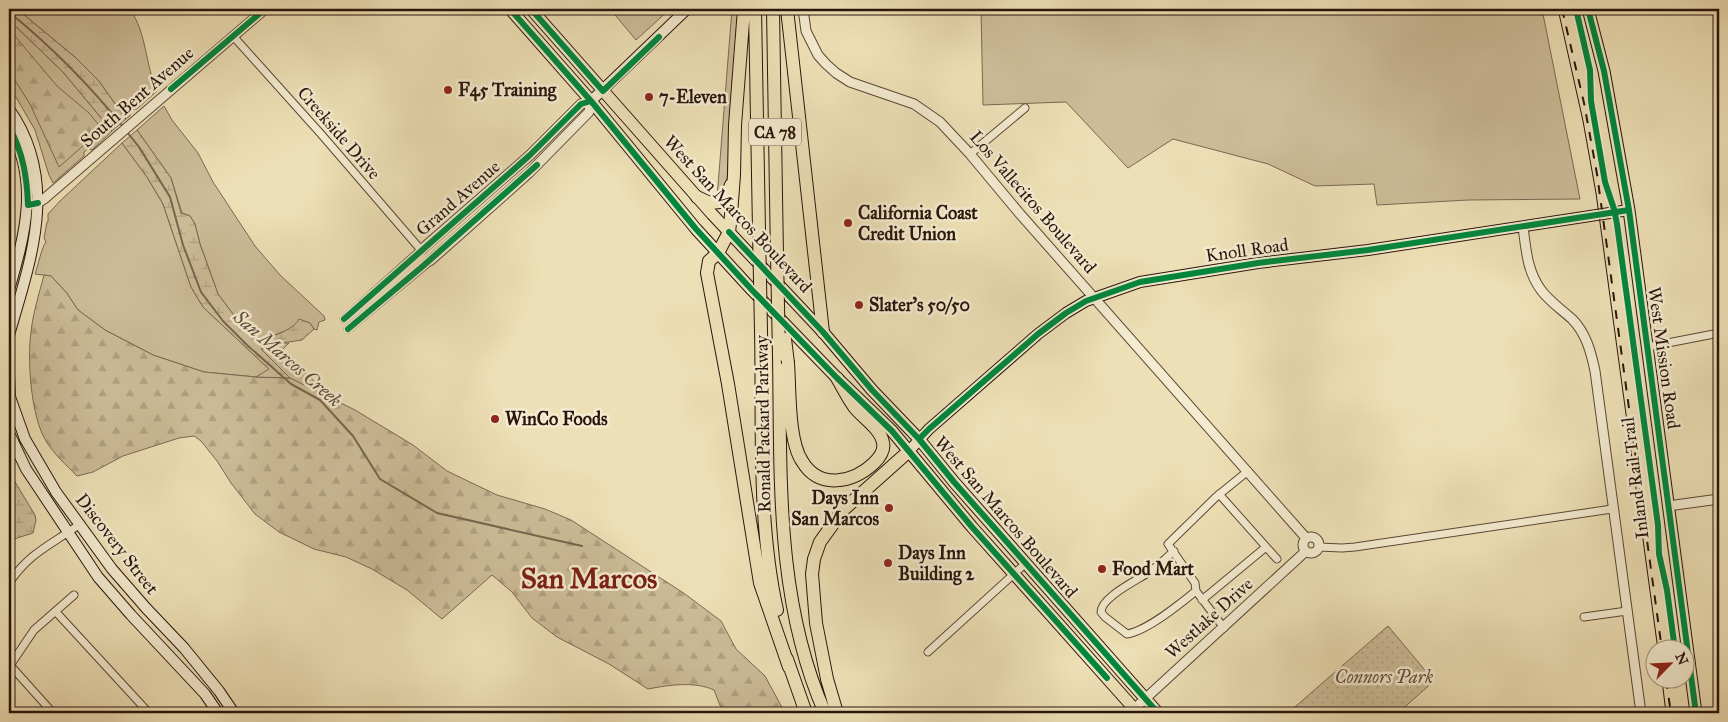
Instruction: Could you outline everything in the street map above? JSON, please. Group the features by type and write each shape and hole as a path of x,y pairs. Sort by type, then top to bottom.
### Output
{"highway":[{"path":"744,9 729,232 718,253 709,261 707,273 728,384 760,583 789,667"},
{"name":"Ronald Packard Parkway","path":"755,9 766,542 770,581 789,667 806,713"},
{"name":"Ronald Packard Parkway","path":"773,9 778,294 784,359 782,513 791,599 801,642 825,713"},
{"path":"787,9 823,332"},
{"path":"697,197 710,203 720,202 727,195 734,176"},
{"path":"784,359 794,442 802,462 817,476 826,480 847,480 862,473 880,457 884,444 880,434 853,407 837,378"},
{"path":"837,713 827,679 816,623 812,574 814,559 820,542 844,510 909,451"}],"main road":[{"name":"West San Marcos Boulevard","path":"510,9 591,101 696,229 837,378 892,431 1136,711"},
{"name":"West San Marcos Boulevard","path":"531,9 697,197 823,332 872,390 919,440 1158,713"},
{"name":"Grand Avenue","path":"591,101 687,9"},
{"name":"West Mission Road","path":"1588,9 1604,71 1629,210 1696,713"},
{"path":"9,110 19,123 28,143 35,167 38,202 34,244 9,335"},
{"path":"9,127 20,149 26,172 28,205 22,241 9,290"},
{"name":"Knoll Road","path":"909,451 928,430 1038,334 1066,313 1095,298 1140,282 1258,263 1368,250 1629,210"},
{"name":"Discovery Street","path":"9,375 10,397 24,439 56,492 112,569 184,648 219,691 234,713"},
{"name":"Discovery Street","path":"9,432 26,468 98,577 205,694 218,713"},
{"path":"938,486 944,484 954,492 968,498"}],"street":[{"name":"South Bent Avenue","path":"28,205 38,202 56,189 265,9"},
{"name":"Los Vallecitos Boulevard","path":"803,9 806,31 818,55 836,73 850,82 914,104 940,122 1306,538"},
{"name":"Creekside Drive","path":"233,36 421,250"},
{"name":"Grand Avenue","path":"344,319 530,155 581,104 591,101 589,112 529,173 430,261 348,329"},
{"path":"970,154 1025,108"},
{"path":"1523,227 1530,267 1540,289 1574,321 1585,337 1591,351 1641,713"},
{"path":"1647,347 1719,333"},
{"path":"1224,628 1196,591 1195,583 1168,544 1220,494 1248,471"},
{"path":"1220,494 1277,559"},
{"path":"1668,506 1719,499"},
{"path":"1318,547 1342,548 1612,509"},
{"path":"9,583 19,568 34,554 80,524"},
{"path":"1311,537 1316,538 1318,547 1313,553 1306,551 1303,545 1306,538 1311,537"},
{"path":"1202,600 1266,547"},
{"path":"1174,551 1150,572 1125,587 1104,604 1101,607 1101,612 1127,634 1137,632 1196,591"},
{"name":"Westlake Drive","path":"1136,711 1145,698 1224,628 1306,551"},
{"path":"928,652 1026,563"},
{"path":"53,713 10,666 14,657 34,630 74,595"},
{"path":"1584,617 1627,611"},
{"path":"56,612 149,713"}],"green space":[{"path":"9,9 17,9 76,58 98,80 126,119 112,131 63,72 9,20"},
{"path":"17,9 130,9 140,29 157,91 137,109 130,112 130,116 126,119 98,80 76,58"},
{"path":"610,9 670,9 636,40"},
{"path":"732,9 739,9 727,180 725,192 717,198"},
{"path":"981,9 1542,9 1580,199 1468,200 1377,205 1374,184 1315,186 1268,164 1173,139 1128,168 1066,102 983,105"},
{"path":"9,20 63,72 112,131 92,150 88,149 84,152 84,156 53,183 35,130 9,85"},
{"path":"9,29 57,86 89,113 102,129 59,167 30,104 9,71"},
{"path":"164,106 172,120 198,153 213,182 255,246 280,275 324,316 325,320 319,322 317,330 310,323 256,339 245,330 218,294 195,224 190,216 182,213 171,178 137,130"},
{"path":"137,130 171,178 181,213 190,216 195,224 218,294 245,330 256,339 267,337 292,327 299,319 310,323 314,329 302,340 261,349 290,378 256,377 269,369 203,307 191,287 163,204 147,177 122,143"},
{"path":"122,143 147,177 163,204 191,287 203,307 270,370 256,377 204,372 153,355 105,330 78,310 66,292 51,276 35,274 46,242 44,238 48,214"},
{"path":"44,275 51,276 66,292 78,310 105,330 153,355 204,372 290,378 355,410 413,445 447,471 497,495 545,509 571,520 685,594 721,621 736,649 765,676 785,713 723,713 714,690 698,685 673,685 648,689 609,664 557,637 532,618 512,592 492,575 442,619 407,590 372,569 346,557 314,549 279,532 255,514 217,461 201,441 194,436 179,438 123,456 93,472 77,476 56,455 46,441 37,418 31,388 30,344 33,318"},
{"path":"282,343 289,343 281,351 284,357 311,378 317,388 308,387 293,380 261,349 270,348"},
{"path":"9,472 35,515 36,520 33,533 17,538 9,544"},
{"name":"Connors Park","path":"1388,626 1434,681 1398,713 1288,713"}],"waterway":[{"name":"San Marcos Creek","path":"9,12 70,67 124,128"},
{"name":"San Marcos Creek","path":"127,132 139,147 170,197 183,245 201,292 223,321 247,345 291,384 320,400 353,436 380,479 437,513 582,546"}],"tram line":[{"path":"1558,9 1583,121 1596,193 1657,640"},
{"path":"1663,690 1666,713"}],"railway":[{"path":"1562,9 1584,103 1597,174 1661,640"},
{"path":"1668,690 1671,713"}],"cycle path":[{"path":"171,89 265,9"},
{"path":"510,9 591,101 696,229 837,378 892,431 972,527 1107,678"},
{"path":"531,9 603,91 659,37"},
{"name":"Inland Rail Trail","path":"1576,9 1590,70 1591,101 1605,182 1617,224 1658,525 1659,554 1667,590 1674,640"},
{"path":"1588,9 1604,71 1629,210 1696,713"},
{"path":"344,319 530,155 581,104 591,101"},
{"path":"9,127 18,146 23,165 28,205 38,203"},
{"path":"348,329 423,266 537,165"},
{"path":"919,439 1038,334 1066,313 1086,301 1140,282 1258,263 1368,250 1629,210"},
{"path":"729,232 823,332 872,390 919,439 954,482 1158,713"}],"place":[{"name":"F45 Training","path":"448,90"},
{"name":"7-Eleven","path":"649,97"},
{"name":"California Coast Credit Union","path":"848,223"},
{"name":"Slater's 50/50","path":"859,305"},
{"name":"WinCo Foods","path":"495,419"},
{"name":"Days Inn San Marcos","path":"889,508"},
{"name":"Days Inn Building 2","path":"888,563"},
{"name":"Food Mart","path":"1102,569"}],"district":[{"name":"San Marcos","path":"589,578"}]}
